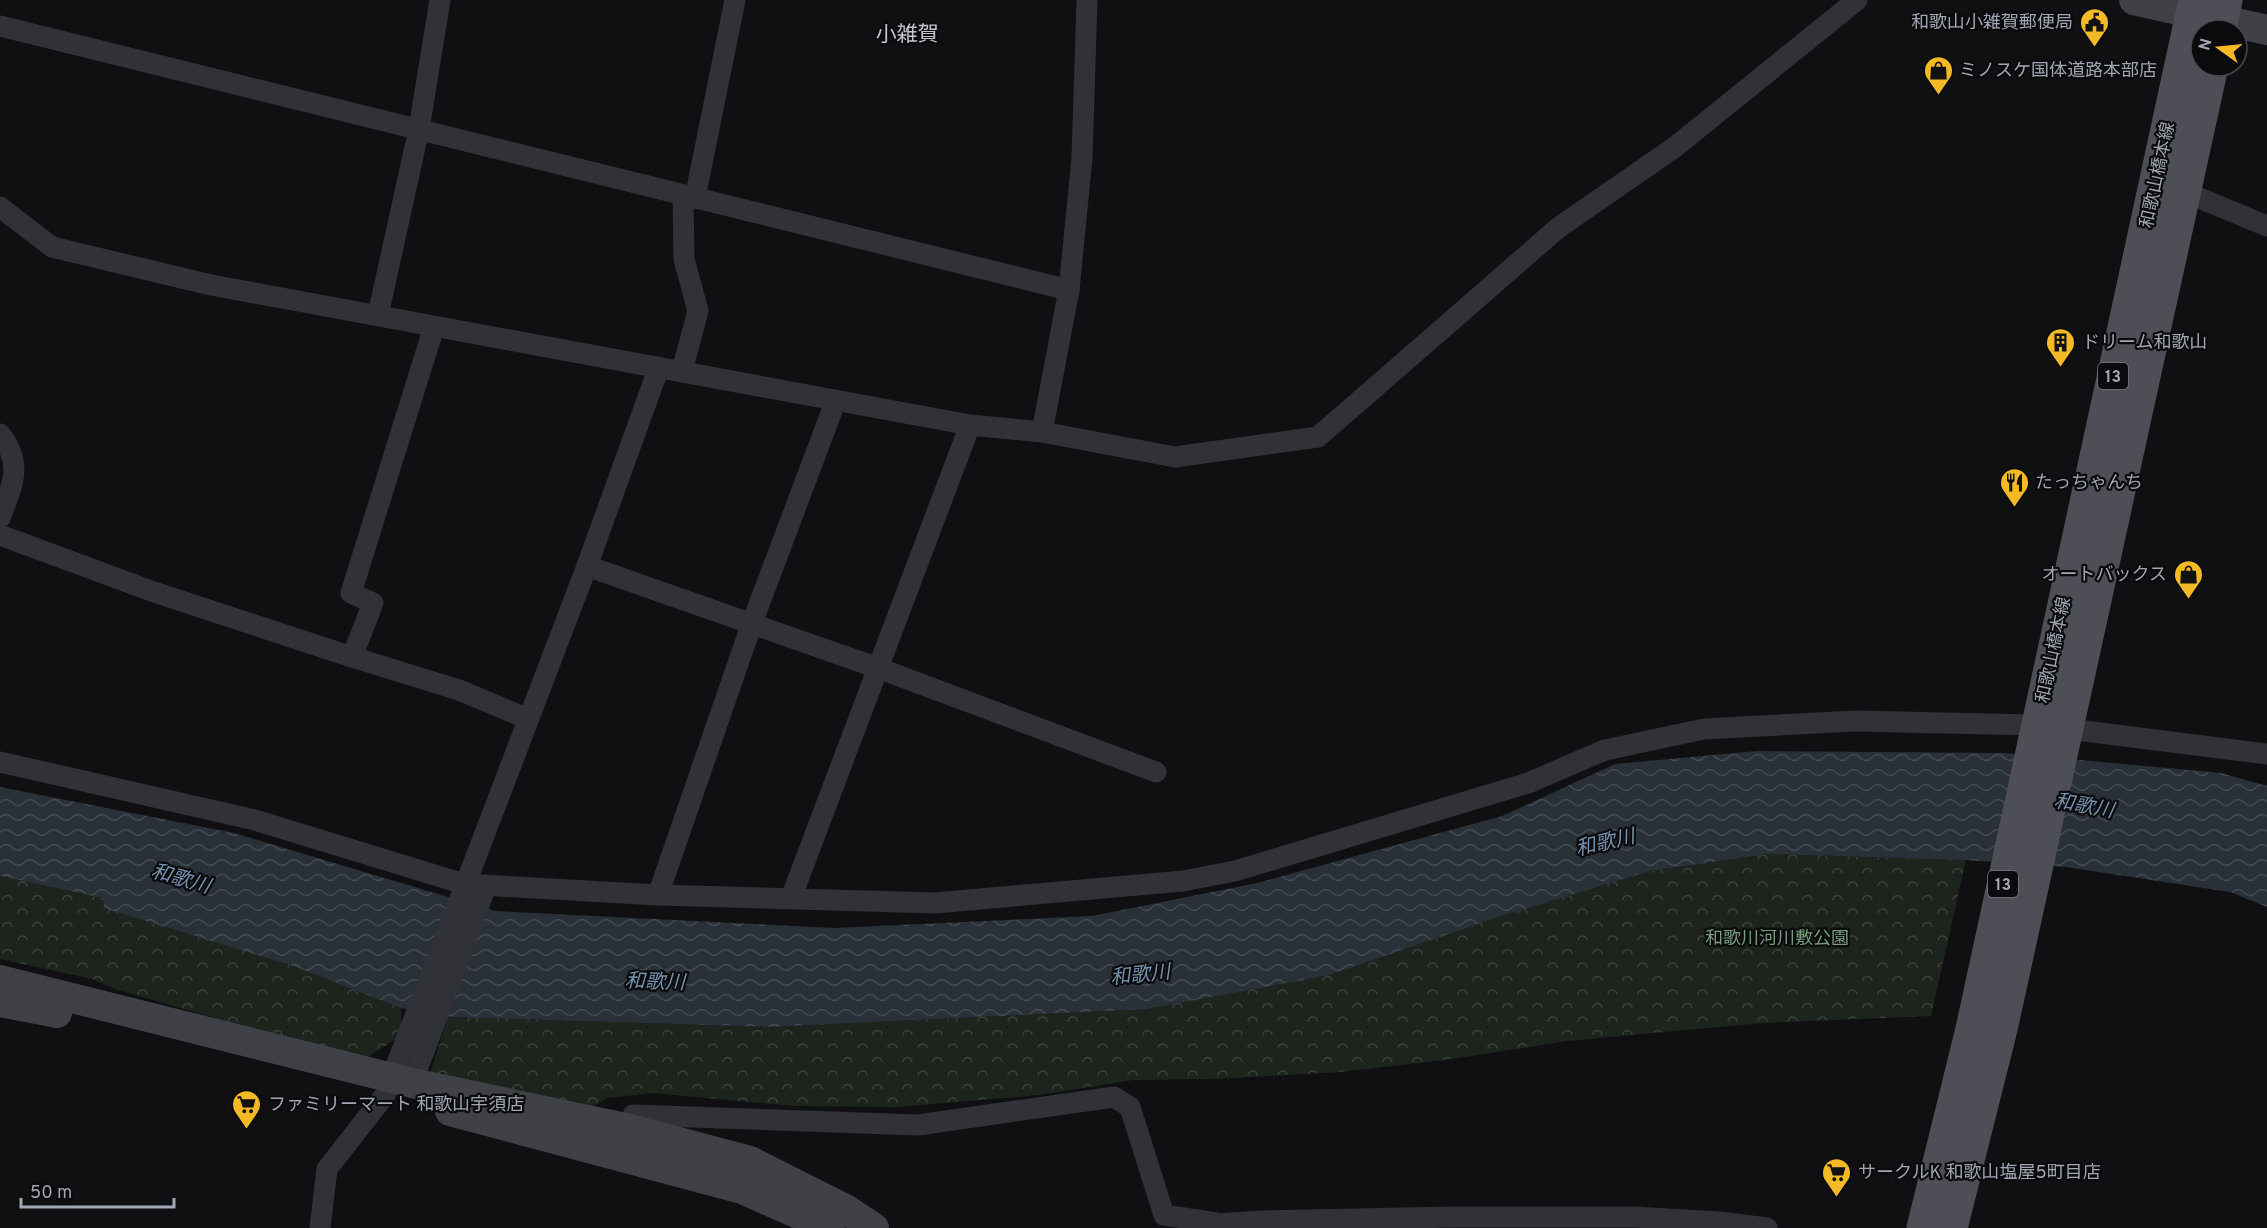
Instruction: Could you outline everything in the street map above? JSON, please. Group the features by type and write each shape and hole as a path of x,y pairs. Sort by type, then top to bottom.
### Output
{"main road":[{"name":"和歌山橋本線","path":"1951,1228 1986,1029 2211,13"},
{"name":"和歌山橋本線","path":"2051,733 2185,192 2209,78"},
{"name":"和歌山橋本線","path":"1923,1228 1986,1029"}],"street":[{"path":"378,315 419,129 440,0"},
{"path":"682,371 698,311 684,259 689,196 735,0"},
{"path":"1042,432 1069,290 1082,158 1087,0"},
{"path":"0,207 51,247 211,285 970,425 1042,432 1174,457 1318,437 1558,228 1675,147 1857,0"},
{"path":"2134,0 2211,13 2267,30"},
{"path":"0,26 1069,290"},
{"path":"2185,192 2267,226"},
{"path":"352,657 373,603 351,593 434,327"},
{"path":"401,1077 462,891 587,567 659,367"},
{"path":"658,895 753,623 836,400"},
{"path":"791,898 970,425"},
{"path":"0,434 9,446 15,466 10,491 0,518"},
{"path":"0,535 154,592 459,690 528,719"},
{"path":"587,567 878,668 1156,772"},
{"path":"0,762 255,820 462,891 486,886 658,895 935,903 1183,881 1235,871 1528,783 1605,750 1704,729 1856,721 2266,749"},
{"path":"320,1228 327,1169 401,1077 480,906 486,886"},
{"path":"0,980 401,1077 630,1129 750,1161 847,1210 874,1228"},
{"path":"0,1002 401,1077 742,1189 830,1228"},
{"path":"630,1129 633,1115 918,1125 1114,1097 1130,1107 1164,1215 1216,1223"},
{"path":"1187,1228 1216,1223 1453,1217 1634,1217 1719,1222 1767,1228"}],"green space":[{"name":"和歌川河川敷公園","path":"1769,854 1966,860 1931,1016 1762,1023 1567,1041 1445,1060 1340,1072 1215,1079 1133,1080 1039,1095 898,1107 795,1106 652,1093 608,1098 580,1113 428,1080 448,1017 769,1027 1147,1009 1498,917 1650,871"},
{"path":"0,876 103,898 105,908 293,966 401,1008 402,1035 368,1057 306,1045 115,989 92,979 0,959"}],"water":[{"name":"和歌川","path":"1757,751 2004,753 2221,773 2267,786 2267,907 2230,892 2066,867 1966,860 1769,854 1650,871 1498,917 1329,975 1147,1009 769,1027 448,1017 401,1008 293,966 104,908 103,898 0,876 0,787 234,833 495,911 834,928 1092,916 1257,883 1502,816 1615,764"}],"place":[{"name":"和歌山小雑賀郵便局","path":"2094,48"},
{"name":"ミノスケ国体道路本部店","path":"1938,96"},
{"name":"ドリーム和歌山","path":"2061,368"},
{"name":"たっちゃんち","path":"2014,508"},
{"name":"オートバックス","path":"2188,600"},
{"name":"ファミリーマート 和歌山宇須店","path":"247,1130"},
{"name":"サークルK 和歌山塩屋5町目店","path":"1837,1198"}],"district":[{"name":"小雑賀","path":"907,34"}]}
